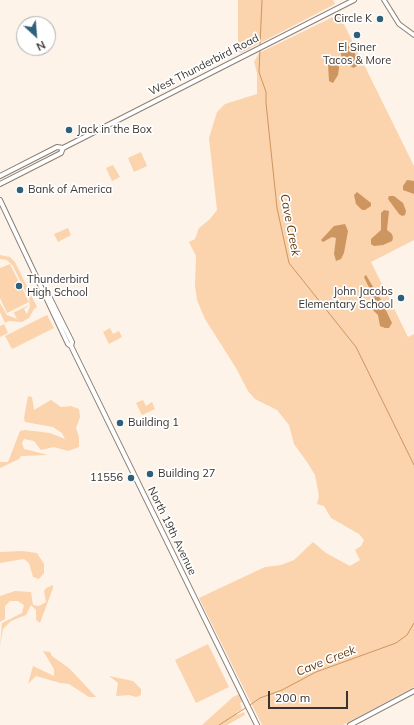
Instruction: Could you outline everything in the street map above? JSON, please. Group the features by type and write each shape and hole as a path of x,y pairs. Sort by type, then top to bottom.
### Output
{"main road":[{"name":"West Thunderbird Road","path":"0,184 61,153 63,148 252,50 354,0"},
{"name":"West Thunderbird Road","path":"0,176 57,147 63,148"},
{"name":"North 19th Avenue","path":"0,200 68,344 71,346 257,725"},
{"path":"350,725 414,690"}],"street":[{"path":"384,0 399,24 414,36"}],"shaded area":[{"path":"238,0 333,0 335,4 241,53 238,51"},
{"path":"339,14 414,166 414,240 371,262 408,337 414,334 414,687 343,725 262,725 199,598 265,567 281,565 294,560 313,542 326,553 350,566 360,560 355,550 361,546 364,540 359,534 331,518 324,506 317,504 319,496 315,475 294,444 289,425 277,410 255,399 248,391 236,368 205,319 197,300 195,285 196,256 189,242 195,239 199,228 210,219 217,210 209,138 217,112 225,104 257,94 257,73 254,62 259,53"},
{"path":"344,42 353,49 359,64 354,68 348,65 341,55 340,45"},
{"path":"335,59 338,62 339,68 338,75 333,83 329,81 328,64"},
{"path":"141,152 147,166 134,172 128,158"},
{"path":"113,165 120,177 112,181 106,168"},
{"path":"407,180 414,181 414,194 403,190 403,186"},
{"path":"357,192 371,203 371,206 365,210 362,210 356,204 354,195"},
{"path":"389,196 394,196 403,203 406,211 405,215 402,216 399,214 388,199"},
{"path":"384,210 389,211 387,230 392,234 393,238 392,241 383,245 374,246 371,244 371,239 381,230 381,213"},
{"path":"345,224 348,231 344,253 341,259 336,261 334,254 336,238 332,237 323,242 321,240 334,226"},
{"path":"68,228 71,235 58,242 54,234"},
{"path":"0,255 10,257 15,262 37,307 34,309 29,318 22,322 9,321 5,323 0,312 0,303 7,315 17,319 14,313 11,314 29,305 24,309 27,314 30,306 29,299 13,266 7,260 0,259"},
{"path":"10,264 29,302 7,313 0,298 0,268"},
{"path":"366,275 381,300 392,323 389,328 380,326 378,315 372,309 372,294 364,277"},
{"path":"47,315 54,328 12,349 5,336"},
{"path":"4,324 8,333 0,337 0,326"},
{"path":"110,328 113,334 119,331 122,337 109,344 103,332"},
{"path":"28,396 32,397 34,410 51,400 61,407 71,406 79,409 80,417 76,428 79,437 79,447 68,451 54,447 41,450 34,441 24,439 22,443 24,449 48,455 21,456 19,459 0,468 0,462 8,462 20,431 25,430 50,433 65,439 62,433 53,427 25,422 24,418"},
{"path":"143,400 146,406 152,402 155,409 142,415 136,403"},
{"path":"22,551 37,553 44,564 44,573 39,579 33,577 29,563 24,559 0,563 0,552"},
{"path":"53,585 40,623 36,620 36,610 31,605 26,615 11,621 3,629 0,646 2,623 22,613 24,605 18,601 10,601 5,606 5,619 0,622 0,596 15,591 31,592 33,605 39,606 46,602 44,591 46,588"},
{"path":"208,644 229,687 196,703 175,660"},
{"path":"43,651 50,652 52,656 70,669 96,697 89,697 69,684 36,676 28,684 33,666 54,676 54,669"},
{"path":"109,676 133,681 141,689 141,695 136,697 129,695 116,696 118,683"},
{"path":"242,693 245,700 240,703 242,709 236,713 237,715 244,712 245,715 227,725 202,725 233,697"}],"waterway":[{"name":"Cave Creek","path":"260,46 262,0"},
{"name":"Cave Creek","path":"260,49 259,72 266,92 277,208 289,263 356,347 414,465"},
{"name":"Cave Creek","path":"250,705 260,698 282,690 316,672 396,643 407,635 414,623"},
{"name":"Cave Creek","path":"219,725 247,707"}],"place":[{"name":"Circle K","path":"380,19"},
{"name":"El Siner Tacos & More","path":"357,35"},
{"name":"Jack in the Box","path":"69,130"},
{"name":"Bank of America","path":"20,190"},
{"name":"Thunderbird High School","path":"19,286"},
{"name":"John Jacobs Elementary School","path":"401,298"},
{"name":"Building 1","path":"120,423"},
{"name":"Building 27","path":"150,474"},
{"name":"11556","path":"131,478"}]}
